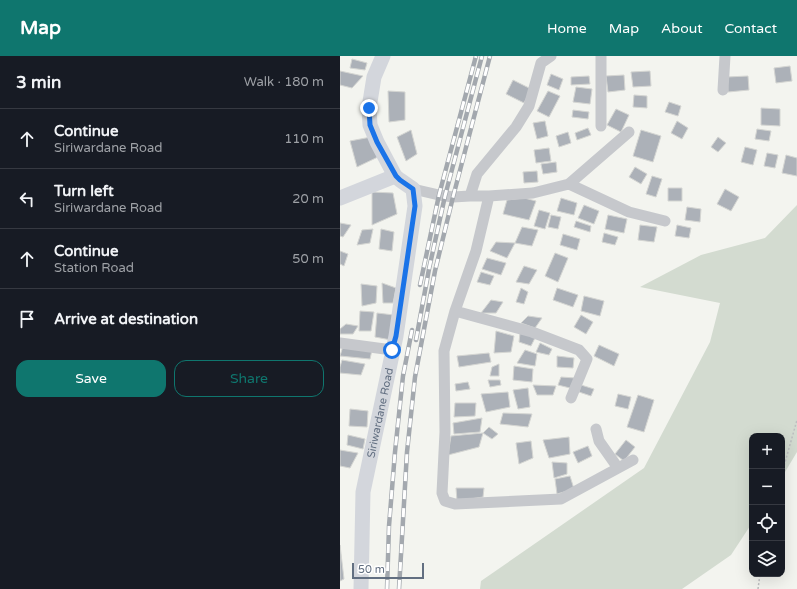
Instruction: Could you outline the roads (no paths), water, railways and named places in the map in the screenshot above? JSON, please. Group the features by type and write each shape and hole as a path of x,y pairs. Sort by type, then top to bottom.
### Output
{"street":[{"path":"383,56 374,77 369,108 370,125 377,142 396,176 413,189 453,197 490,196 533,193 569,184 629,132"},
{"path":"470,196 477,174 516,127 529,106 541,63 551,56"},
{"path":"601,56 602,126"},
{"path":"723,90 725,56"},
{"path":"340,198 396,176"},
{"path":"569,184 629,212 665,221"},
{"name":"Siriwardane Road","path":"361,589 362,492 396,336 415,206 413,189"},
{"path":"490,196 476,251 455,311 444,351 445,432 442,493 445,501 456,504 561,499 633,460"},
{"path":"455,311 532,332 579,350 586,359 570,398"},
{"path":"340,343 392,350"},
{"path":"596,429 600,441 618,468"}],"railway":[{"path":"420,285 439,195 476,56"},
{"path":"416,340 429,269 445,196 482,56"},
{"path":"399,589 407,452 415,377 435,271 490,56"},
{"path":"387,589 389,526 395,452 403,376 412,330"}]}
